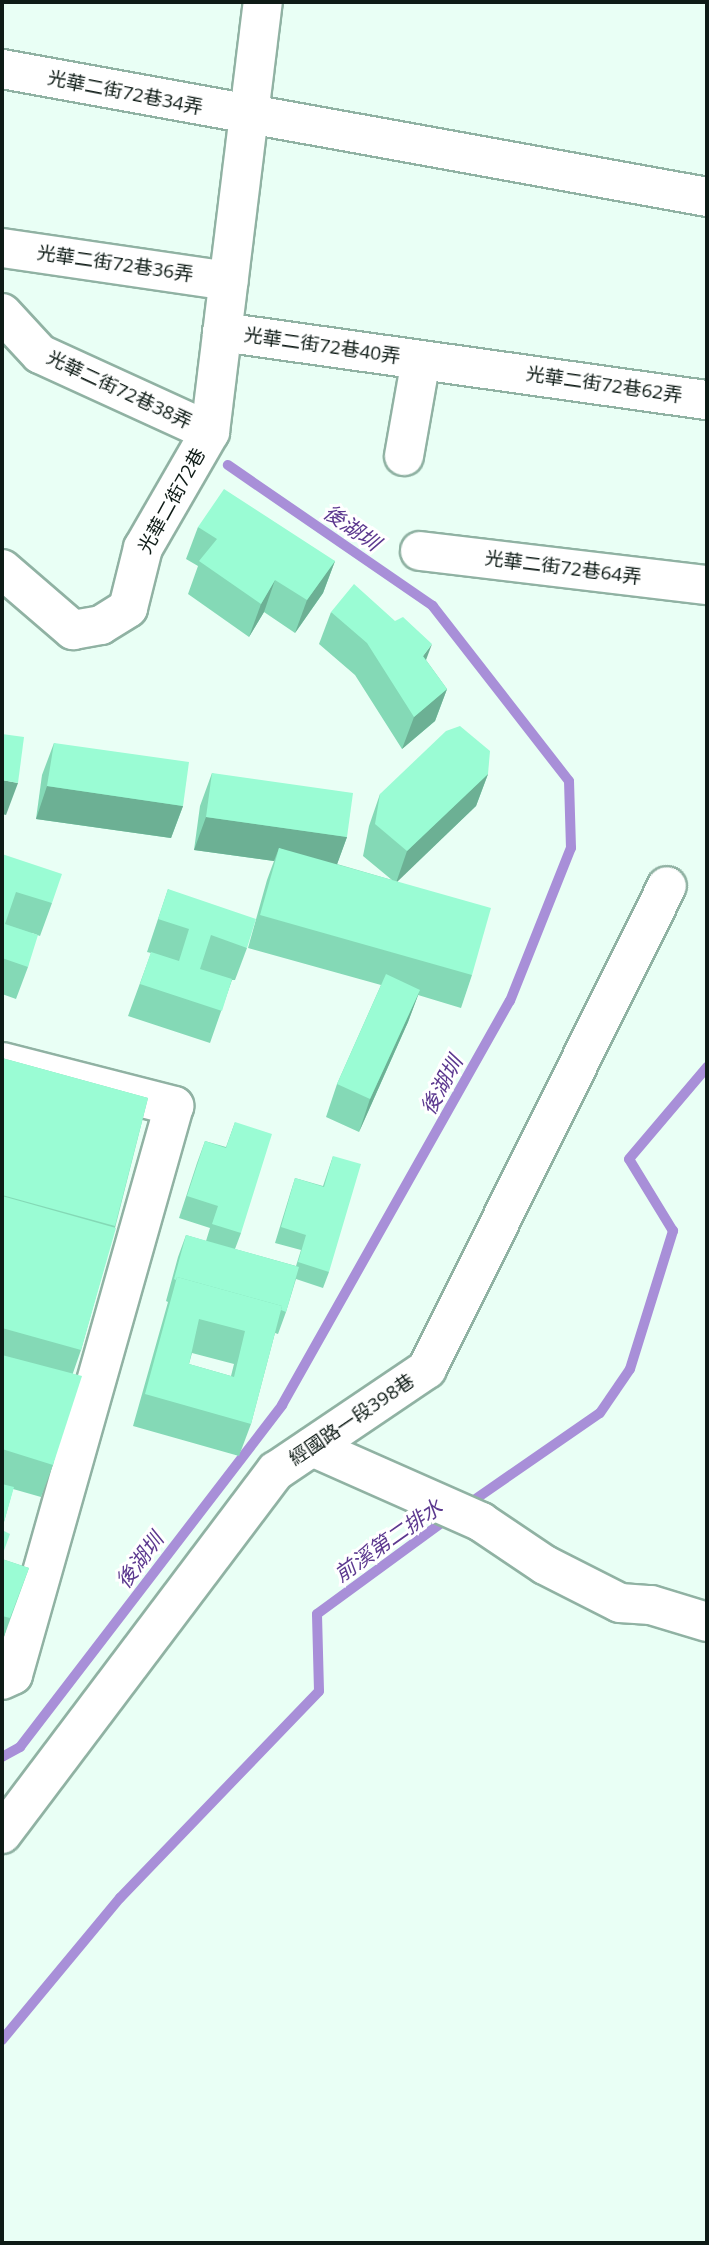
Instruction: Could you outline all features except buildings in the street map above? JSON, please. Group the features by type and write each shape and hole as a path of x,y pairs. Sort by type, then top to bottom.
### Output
{"lane":[{"name":"光華二街72巷","path":"2,569 73,630 101,625 128,608 142,548 210,432 263,2"},
{"name":"光華二街72巷34弄","path":"2,69 249,117"},
{"path":"249,117 707,197"},
{"name":"光華二街72巷36弄","path":"2,248 229,281"},
{"name":"光華二街72巷38弄","path":"2,313 40,354 210,432"},
{"name":"光華二街72巷40弄","path":"222,332 501,370"},
{"name":"光華二街72巷40弄","path":"404,456 421,360"},
{"name":"光華二街72巷62弄","path":"501,370 707,400"},
{"name":"光華二街72巷64弄","path":"420,551 707,585"},
{"name":"經國路一段398巷","path":"2,1833 276,1471 427,1369 667,886"},
{"path":"2,1062 173,1106 13,1675 2,1680"},
{"path":"312,1447 444,1508 481,1522 545,1565 620,1602 651,1605 707,1622"}],"waterway":[{"name":"後湖圳","path":"2,1757 20,1747 282,1405 510,1001 571,848 569,781 433,606 228,465"},
{"name":"前溪第二排水","path":"464,1507 600,1413 630,1369 673,1231 629,1159 707,1067"},
{"name":"前溪第二排水","path":"2,2040 120,1898 319,1691 317,1614 451,1516"}]}
